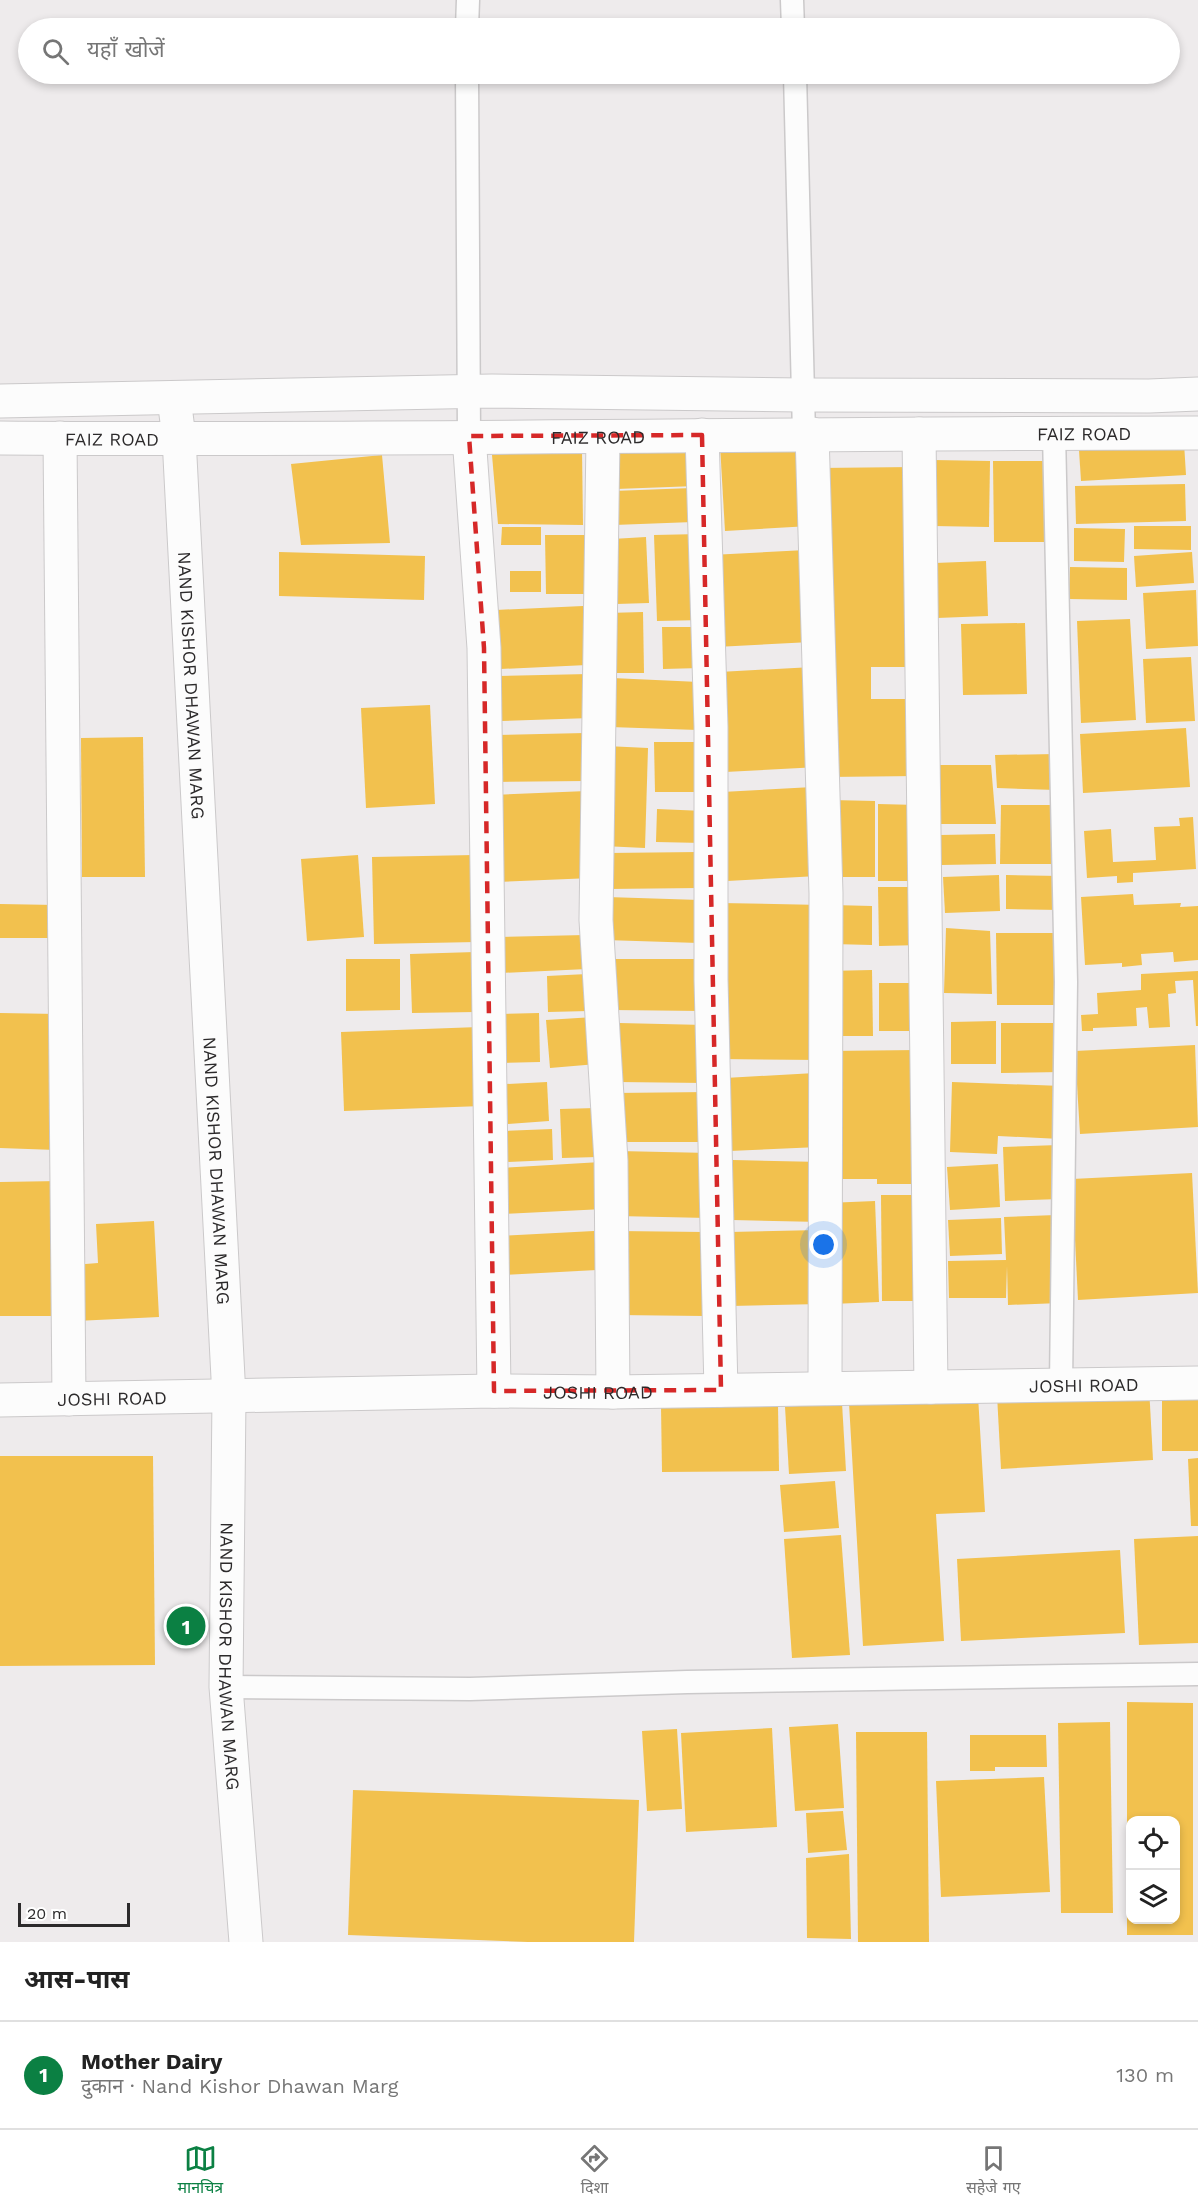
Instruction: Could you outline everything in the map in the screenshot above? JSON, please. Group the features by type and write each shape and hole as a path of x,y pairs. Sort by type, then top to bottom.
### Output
{"street":[{"path":"0,401 469,391 802,395 1149,396 1198,394"},
{"name":"NAND KISHOR DHAWAN MARG","path":"174,398 179,438 229,1397 226,1687 246,1942"},
{"name":"FAIZ ROAD","path":"0,438 469,436 603,438 808,434 1198,433"},
{"path":"808,434 826,893 825,1388"},
{"path":"919,434 931,1386"},
{"path":"702,435 711,727 711,979 721,1390"},
{"path":"469,436 484,648 494,1391"},
{"path":"60,438 69,1399"},
{"path":"603,438 596,920 610,1161 613,1392"},
{"name":"JOSHI ROAD","path":"0,1400 494,1391 613,1392 1198,1383"}],"lane":[{"path":"467,18 468,0"},
{"path":"792,0 793,18"},
{"path":"467,84 469,436"},
{"path":"795,84 802,395 808,434"},
{"path":"1054,433 1066,982 1061,1385"},
{"path":"226,1687 459,1689 687,1682 1198,1674"}],"highlighted area":[{"path":"702,435 721,1390 494,1391 484,648 469,436"}],"building: आवास":[{"path":"805,441 810,526 725,531 720,445"},
{"path":"694,442 696,486 616,489 614,445"},
{"path":"1184,443 1186,475 1081,481 1079,450"},
{"path":"582,450 583,525 498,524 492,455"},
{"path":"382,455 390,543 301,545 291,464"},
{"path":"933,460 990,461 989,527 933,526"},
{"path":"993,461 1047,461 1047,542 994,542"},
{"path":"914,467 918,667 871,667 871,699 917,699 918,776 827,777 818,468"},
{"path":"1185,484 1186,521 1076,524 1075,486"},
{"path":"692,488 693,522 614,525 613,491"},
{"path":"1134,526 1191,526 1191,550 1134,549"},
{"path":"502,527 541,527 541,545 501,545"},
{"path":"1074,528 1125,529 1124,562 1074,561"},
{"path":"701,534 703,620 657,621 654,535"},
{"path":"545,535 591,535 592,594 546,594"},
{"path":"646,537 649,603 616,604 612,539"},
{"path":"806,550 811,642 716,647 711,555"},
{"path":"279,552 425,556 424,600 279,596"},
{"path":"1192,552 1194,583 1136,587 1134,556"},
{"path":"986,561 988,616 937,618 935,563"},
{"path":"1070,567 1127,568 1127,600 1069,599"},
{"path":"510,571 541,571 541,592 510,592"},
{"path":"1196,590 1198,646 1146,649 1143,593"},
{"path":"583,606 587,665 500,669 496,610"},
{"path":"643,612 644,673 607,673 607,613"},
{"path":"1130,619 1136,720 1081,723 1077,621"},
{"path":"1025,623 1027,694 963,695 961,624"},
{"path":"662,627 700,627 701,668 663,669"},
{"path":"1191,657 1195,721 1146,723 1143,659"},
{"path":"813,667 819,767 725,772 719,672"},
{"path":"589,674 591,718 501,721 499,676"},
{"path":"612,678 699,682 698,730 610,727"},
{"path":"430,705 435,804 366,808 361,708"},
{"path":"1186,728 1190,787 1083,793 1080,734"},
{"path":"585,733 586,781 496,782 494,735"},
{"path":"143,737 145,877 82,877 81,738"},
{"path":"654,742 698,742 699,792 655,792"},
{"path":"606,746 648,748 645,848 603,846"},
{"path":"1056,754 1056,790 997,788 995,755"},
{"path":"937,765 991,765 996,824 937,824"},
{"path":"813,787 818,876 727,881 722,792"},
{"path":"587,791 592,878 496,882 492,795"},
{"path":"831,800 875,801 875,877 831,877"},
{"path":"878,804 918,805 918,881 878,881"},
{"path":"1001,805 1060,805 1060,864 1000,864"},
{"path":"657,809 704,811 703,843 656,842"},
{"path":"1193,817 1196,869 1133,873 1133,882 1117,883 1117,876 1087,878 1084,831 1111,829 1113,862 1156,860 1154,827 1180,826 1179,818"},
{"path":"995,834 996,864 941,865 940,835"},
{"path":"699,852 700,888 607,889 607,853"},
{"path":"358,855 364,937 307,941 301,859"},
{"path":"474,855 477,942 374,944 372,857"},
{"path":"999,875 1000,911 945,913 943,877"},
{"path":"1006,875 1061,876 1060,910 1006,909"},
{"path":"878,887 921,887 922,945 879,946"},
{"path":"1133,894 1134,905 1181,903 1180,907 1198,906 1198,960 1174,962 1173,952 1141,954 1142,965 1122,967 1122,963 1085,965 1081,897"},
{"path":"607,897 700,900 699,943 605,940"},
{"path":"720,903 822,905 821,1060 719,1059"},
{"path":"0,904 56,905 56,938 0,938"},
{"path":"833,905 872,906 872,945 832,944"},
{"path":"946,928 990,931 992,994 944,993"},
{"path":"996,933 1060,933 1060,1005 997,1005"},
{"path":"585,935 587,969 501,973 499,937"},
{"path":"475,952 476,1012 412,1013 410,954"},
{"path":"346,959 400,959 400,1010 346,1011"},
{"path":"611,959 702,959 702,1011 611,1010"},
{"path":"872,970 873,1036 828,1036 827,971"},
{"path":"1198,971 1198,1026 1196,1026 1193,980 1175,981 1176,993 1168,994 1170,1027 1149,1028 1147,1007 1136,1008 1137,1026 1093,1028 1093,1031 1082,1031 1081,1015 1098,1014 1097,993 1141,990 1141,974"},
{"path":"587,974 589,1011 548,1012 547,976"},
{"path":"879,983 921,983 922,1031 879,1031"},
{"path":"0,1013 58,1014 56,1150 0,1148"},
{"path":"539,1013 540,1062 500,1063 499,1014"},
{"path":"594,1017 597,1064 550,1068 546,1020"},
{"path":"996,1021 996,1064 951,1064 951,1022"},
{"path":"619,1023 705,1025 704,1083 618,1082"},
{"path":"1001,1023 1062,1023 1062,1072 1001,1073"},
{"path":"479,1027 482,1106 344,1111 341,1032"},
{"path":"1195,1045 1198,1127 1080,1134 1075,1051"},
{"path":"918,1050 919,1184 877,1184 877,1179 829,1179 828,1051"},
{"path":"815,1073 819,1147 729,1151 725,1078"},
{"path":"547,1082 549,1121 508,1124 506,1084"},
{"path":"952,1082 1062,1086 1060,1139 998,1136 997,1154 950,1152"},
{"path":"708,1092 709,1142 614,1142 614,1093"},
{"path":"596,1108 598,1157 562,1158 560,1109"},
{"path":"552,1129 553,1160 506,1162 505,1131"},
{"path":"1058,1145 1060,1199 1005,1201 1003,1147"},
{"path":"618,1151 710,1153 708,1218 617,1216"},
{"path":"733,1160 822,1162 821,1222 732,1220"},
{"path":"601,1162 604,1209 504,1214 501,1168"},
{"path":"998,1164 1000,1207 950,1210 947,1167"},
{"path":"1192,1173 1198,1293 1078,1300 1072,1179"},
{"path":"60,1181 62,1316 0,1316 0,1182"},
{"path":"881,1195 924,1195 925,1301 882,1301"},
{"path":"875,1201 879,1302 832,1304 827,1203"},
{"path":"1056,1215 1060,1303 1008,1305 1007,1266 1006,1298 949,1298 948,1261 1006,1260 1004,1217"},
{"path":"1001,1218 1002,1254 950,1256 948,1220"},
{"path":"154,1221 159,1317 76,1321 73,1265 98,1263 96,1224"},
{"path":"819,1230 821,1304 731,1306 729,1232"},
{"path":"594,1231 597,1270 501,1275 498,1236"},
{"path":"618,1231 704,1232 704,1316 617,1315"},
{"path":"1149,1387 1153,1460 1001,1469 997,1395"},
{"path":"1198,1394 1198,1451 1162,1451 1162,1396"},
{"path":"978,1396 985,1512 936,1514 944,1641 863,1646 849,1403"},
{"path":"842,1403 846,1471 789,1474 785,1407"},
{"path":"778,1405 779,1471 662,1472 661,1406"},
{"path":"0,1456 153,1456 155,1665 0,1666"},
{"path":"1198,1458 1198,1526 1191,1526 1188,1459"},
{"path":"835,1481 839,1528 784,1532 780,1485"},
{"path":"841,1535 850,1655 792,1658 784,1539"},
{"path":"1198,1536 1198,1643 1139,1645 1134,1539"},
{"path":"1120,1550 1125,1633 961,1641 957,1559"},
{"path":"1127,1702 1193,1703 1193,1935 1127,1935 1127,1924 1180,1924 1180,1816 1127,1816"},
{"path":"1110,1722 1113,1913 1061,1913 1058,1723"},
{"path":"838,1724 844,1808 795,1811 789,1727"},
{"path":"772,1728 777,1827 686,1832 681,1733"},
{"path":"677,1729 682,1809 647,1811 642,1731"},
{"path":"856,1732 927,1732 929,1942 858,1942"},
{"path":"970,1735 1046,1735 1047,1767 995,1767 995,1771 970,1771"},
{"path":"1044,1777 1050,1892 941,1897 936,1781"},
{"path":"353,1790 639,1800 634,1942 528,1942 348,1935"},
{"path":"843,1811 847,1850 808,1853 806,1813"},
{"path":"849,1854 851,1939 807,1938 806,1858"}],"building: दुकानें":[{"path":"173,1613 193,1613 193,1640 173,1639"}],"place":[{"name":"Mother Dairy","path":"186,1626"}]}
